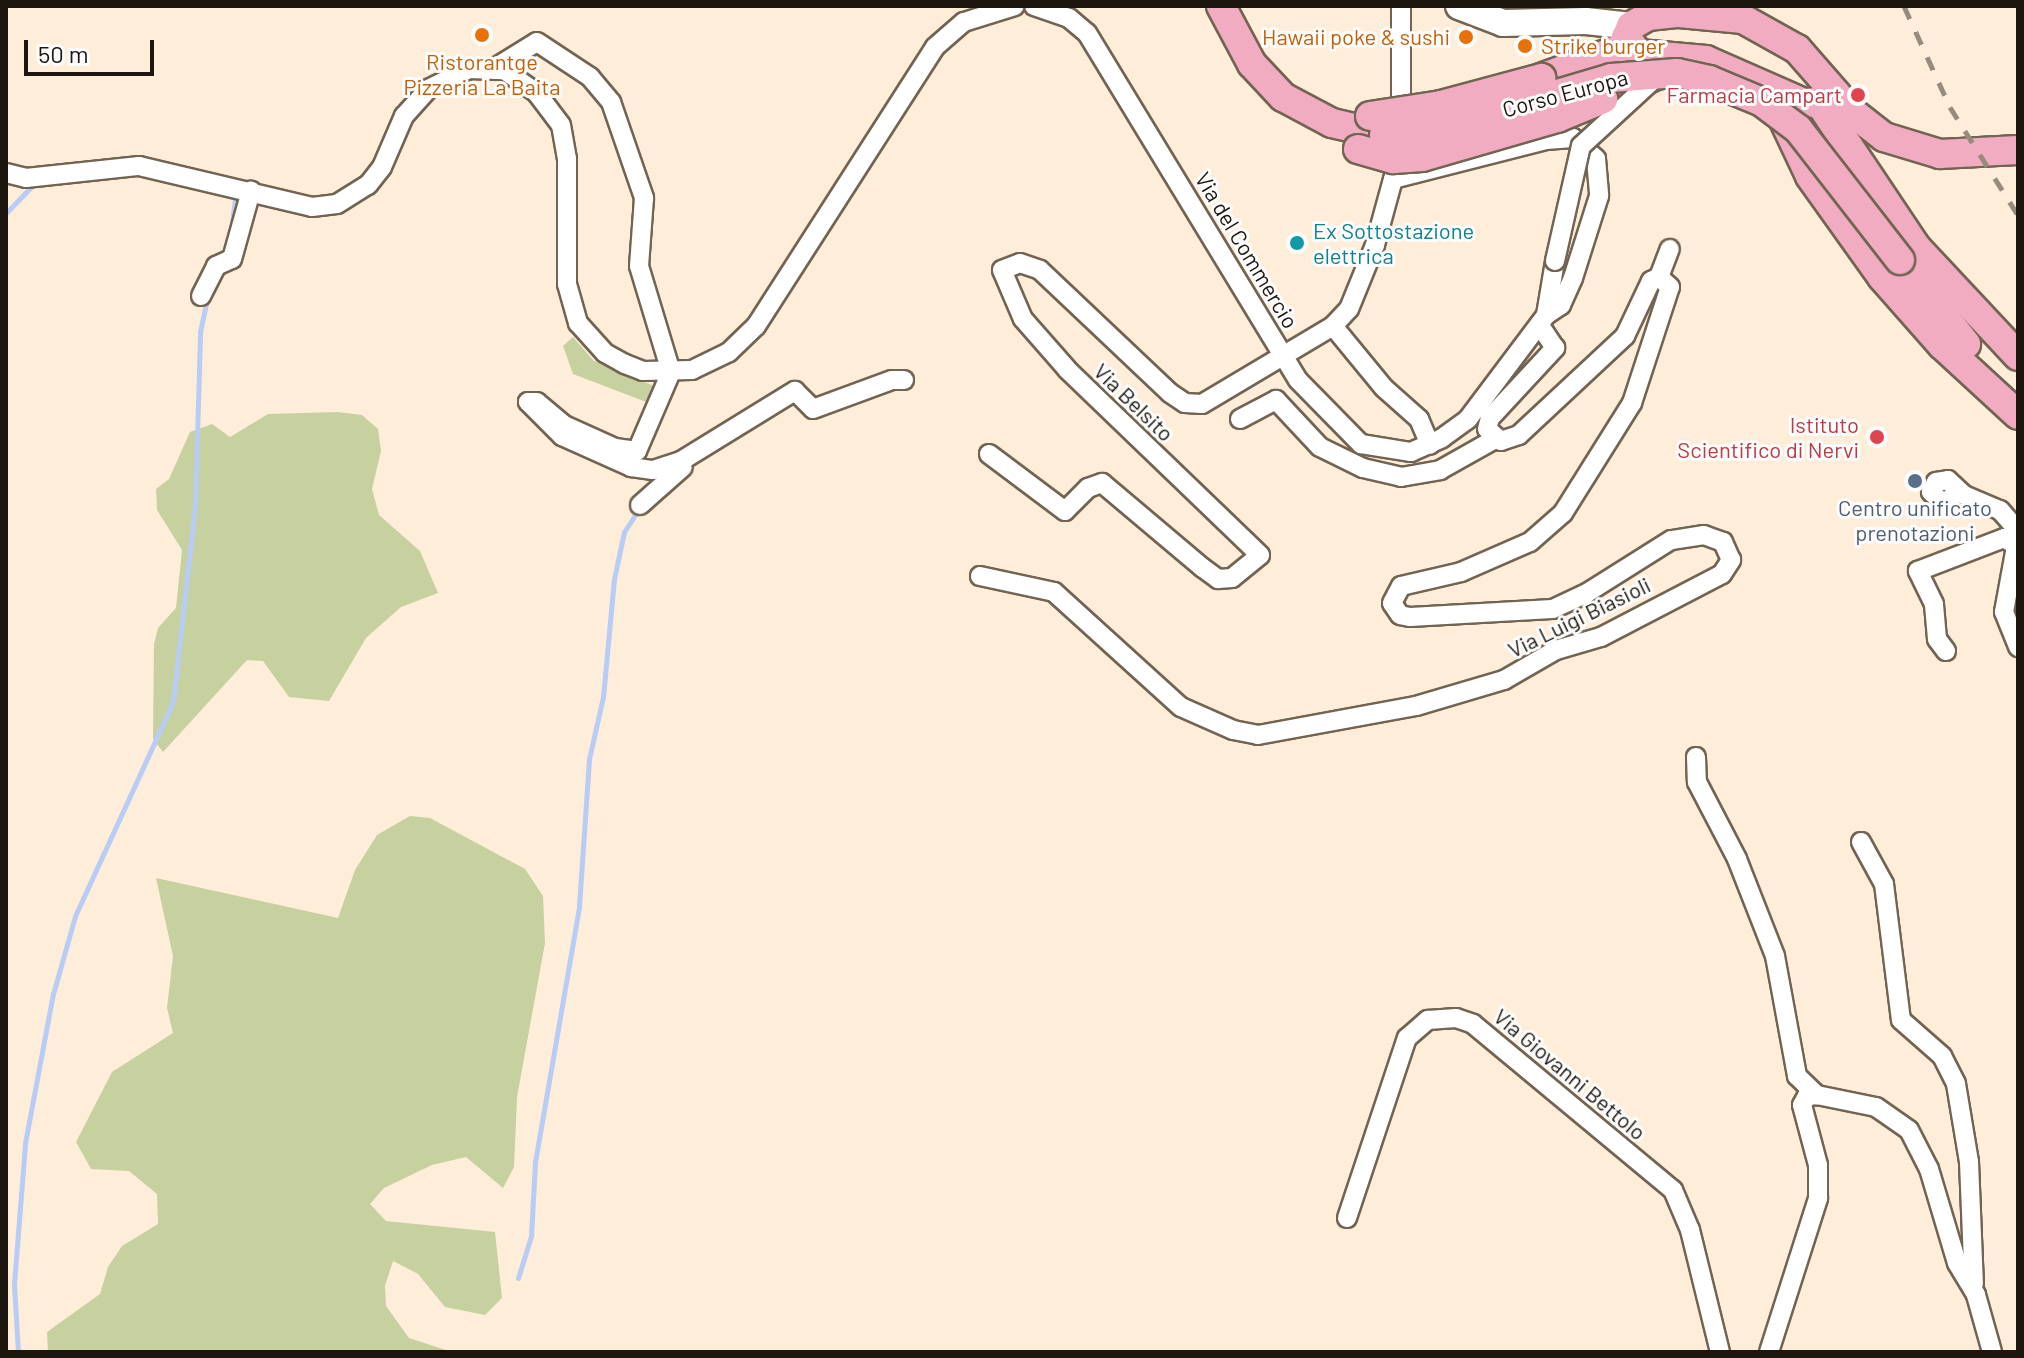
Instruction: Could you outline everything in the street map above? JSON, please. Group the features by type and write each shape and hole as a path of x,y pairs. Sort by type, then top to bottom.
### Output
{"main road":[{"path":"1221,6 1252,64 1328,133 1358,149 1394,159 1422,157 1557,118 1654,79 1687,58"},
{"path":"1377,125 1541,78 1629,32 1710,14 1755,24 1797,49 1916,247 2018,356"},
{"path":"1629,32 1639,54 1687,58 1729,68 1771,86 1796,101 1825,96 1884,137 1915,149 1940,154 2018,150"},
{"name":"Corso Europa","path":"1302,109 1332,123 1446,127 1611,78 1677,73 1709,80 1762,102 1798,129 1953,331 2018,395"},
{"path":"1771,86 1810,176 1882,277 1953,356 2018,415"},
{"name":"Corso Europa","path":"1900,260 2018,374"}],"street":[{"path":"495,68 536,92 561,125 568,172 567,284 578,323 605,353 625,364 671,372 713,361 743,340 935,47 964,22 1015,6"},
{"name":"Via del Commercio","path":"1034,6 1069,18 1087,33 1283,356 1333,326 1360,287 1393,179 1555,138 1573,138 1589,148 1599,169 1596,211 1561,305 1543,320"},
{"path":"1401,6 1401,104"},
{"path":"1459,6 1503,23 1559,22 1629,32"},
{"path":"6,173 26,178 139,166 312,207 356,195 382,167 399,124 418,98 458,73 495,68 537,42 590,77 611,102 644,198 639,266 671,372 633,454 564,425 533,400 528,406 562,436 631,467 666,468 795,391 813,409 892,380 904,380"},
{"path":"1283,356 1349,437 1388,452 1430,445 1468,419 1543,320 1581,146 1654,79"},
{"path":"201,296 216,266 232,259 250,192"},
{"path":"1240,419 1276,400 1320,447 1363,468 1401,477 1440,470 1495,439 1507,441 1519,435 1619,343 1648,285 1659,277 1670,249"},
{"name":"Via Belsito","path":"989,454 1047,502 1065,511 1088,488 1102,483 1218,579 1232,578 1260,555 1067,369 1023,319 1002,270 1020,263 1040,270 1185,403 1202,404 1234,389 1283,356"},
{"name":"Via Luigi Biasioli","path":"980,576 1054,592 1181,707 1233,730 1258,735 1416,706 1504,680 1556,650 1601,637 1722,574 1731,560 1723,542 1704,535 1671,540 1587,593 1552,609 1410,617 1397,612 1392,599 1407,583 1461,572 1530,542 1563,513 1632,403 1670,298 1670,287 1659,277"},
{"path":"1495,439 1487,429 1490,418 1555,348 1543,320"},
{"path":"1333,326 1384,388 1419,419 1430,445"},
{"path":"640,505 694,453"},
{"path":"1958,491 2000,510 2014,526 2017,546 2004,612 2018,647"},
{"path":"1946,651 1937,639 1934,604 1918,571 1952,554 2004,538 2017,546"},
{"path":"1696,757 1697,782 1737,859 1775,956 1797,1076 1817,1095"},
{"path":"1861,842 1884,884 1901,1020 1942,1056 1956,1084 1969,1162 1969,1266 1992,1352"},
{"name":"Via Giovanni Bettolo","path":"1347,1218 1407,1038 1428,1020 1456,1018 1473,1024 1673,1190 1690,1230 1720,1352"},
{"path":"1769,1352 1818,1198 1818,1165 1802,1099 1817,1095 1876,1107 1909,1130 1929,1169 1957,1263 1976,1295"}],"green space":[{"path":"573,337 594,361 659,388 654,405 573,374 563,346"},
{"path":"338,412 362,415 378,429 381,451 372,489 379,515 420,551 438,593 401,607 366,638 329,701 289,697 263,661 247,660 163,752 153,739 154,644 158,628 176,608 182,550 157,510 156,489 169,479 190,432 212,424 230,437 268,414"},
{"path":"410,816 430,818 525,869 543,896 545,943 517,1097 514,1167 503,1188 466,1157 432,1165 384,1188 370,1204 386,1221 495,1232 502,1298 485,1315 445,1307 418,1274 393,1261 385,1286 386,1306 409,1338 452,1352 48,1352 47,1332 100,1294 108,1267 122,1246 158,1224 157,1194 129,1171 91,1169 76,1142 112,1072 173,1033 167,1008 173,956 156,878 338,918 355,870 377,835"}],"waterway":[{"path":"6,213 31,187"},
{"path":"231,231 235,199"},
{"path":"18,1352 14,1284 25,1143 53,994 75,916 173,702 195,505 200,332 207,300"},
{"path":"518,1278 531,1236 535,1162 579,906 589,759 603,697 614,579 624,532 639,509"}],"railway":[{"path":"1904,6 1950,107 2018,215"}],"place":[{"name":"Ristorantge Pizzeria La Baita","path":"482,35"},
{"name":"Hawaii poke & sushi","path":"1466,37"},
{"name":"Strike burger","path":"1525,46"},
{"name":"Farmacia Campart","path":"1858,95"},
{"name":"Ex Sottostazione elettrica","path":"1297,243"},
{"name":"Istituto Scientifico di Nervi","path":"1877,437"},
{"name":"Centro unificato prenotazioni","path":"1915,481"}]}
